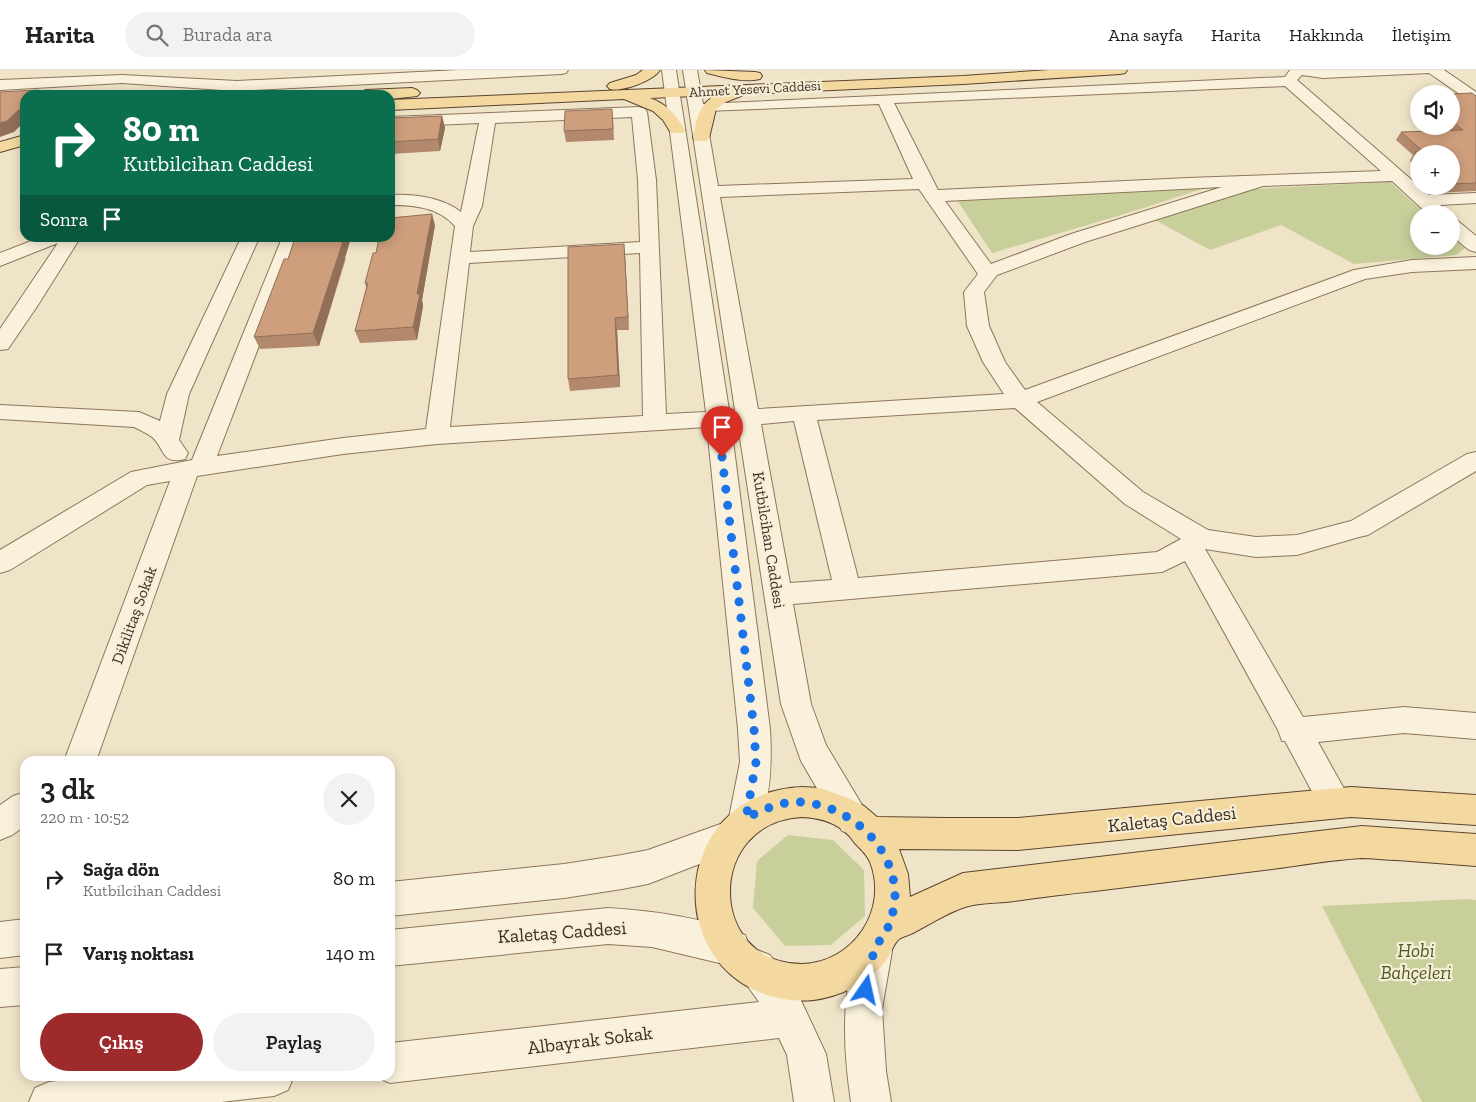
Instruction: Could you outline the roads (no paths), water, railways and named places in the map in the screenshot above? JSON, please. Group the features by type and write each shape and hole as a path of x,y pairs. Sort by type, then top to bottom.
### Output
{"main road":[{"name":"Ahmet Yesevi Caddesi","path":"395,105 609,91 684,82 938,70"},
{"name":"Ahmet Yesevi Caddesi","path":"395,95 609,91 640,78 684,82 717,100 725,96 754,89 1120,70"},
{"path":"684,82 741,76 834,76"},
{"path":"609,91 652,104 668,114 686,138"},
{"path":"0,147 20,141"},
{"path":"0,155 20,149"},
{"path":"882,938 895,895 889,866 875,840 860,826 828,806 799,802 771,806 736,828 713,863 710,892 716,921 745,958 787,980 820,980 850,970 882,938 963,890 1362,842 1476,850"},
{"name":"Kaletaş Caddesi","path":"860,826 945,834 1018,834 1351,802 1476,810"}],"street":[{"path":"0,85 125,74 237,86 312,75 561,70"},
{"path":"684,82 884,100 1296,74 1424,70"},
{"path":"1434,70 1476,99"},
{"path":"114,90 125,74"},
{"path":"1296,74 1396,176 1429,205"},
{"name":"Kutbilcihan Caddesi","path":"684,82 686,138 754,729 756,762 736,828"},
{"path":"884,100 929,190 988,274"},
{"path":"395,122 639,112 646,180 655,422"},
{"path":"437,436 460,258 460,221 473,206 488,118"},
{"path":"643,148 686,138"},
{"name":"Kutbilcihan Caddesi","path":"686,138 711,192 796,704 812,751 860,826"},
{"path":"711,192 929,190 1396,176"},
{"path":"1260,181 1078,238 990,270 974,292 978,326 994,362 1020,400 1134,498 1196,543 1293,731 1336,803"},
{"path":"1424,201 1476,198"},
{"path":"395,200 412,201 435,206 460,221"},
{"path":"422,220 460,221"},
{"path":"1460,232 1476,246"},
{"path":"0,260 44,242"},
{"path":"0,344 28,305 68,242"},
{"path":"167,440 178,394 248,242"},
{"name":"Dikilitaş Sokak","path":"82,756 145,588 289,242"},
{"path":"460,258 648,247"},
{"path":"0,563 140,478 343,446 437,436 1020,400 1361,274 1412,266 1476,263"},
{"path":"0,412 139,420 161,432 194,468"},
{"path":"803,412 848,590"},
{"path":"778,595 1162,562 1196,543 1256,547 1297,545 1359,528 1476,460"},
{"path":"1293,731 1404,720 1476,726"},
{"path":"0,824 20,810"},
{"path":"395,898 564,881 648,867 736,828"},
{"name":"Kaletaş Caddesi","path":"395,947 608,926 652,929 745,958"},
{"path":"0,940 20,938"},
{"path":"871,1102 866,1071 863,1008 882,938"},
{"path":"745,958 785,1007 806,1054 814,1102"},
{"path":"0,988 20,986"},
{"name":"Albayrak Sokak","path":"395,1062 790,1018"},
{"path":"48,1102 231,1081"}],"park label":[{"name":"Hobi Bahçeleri","path":"1416,961"}]}
